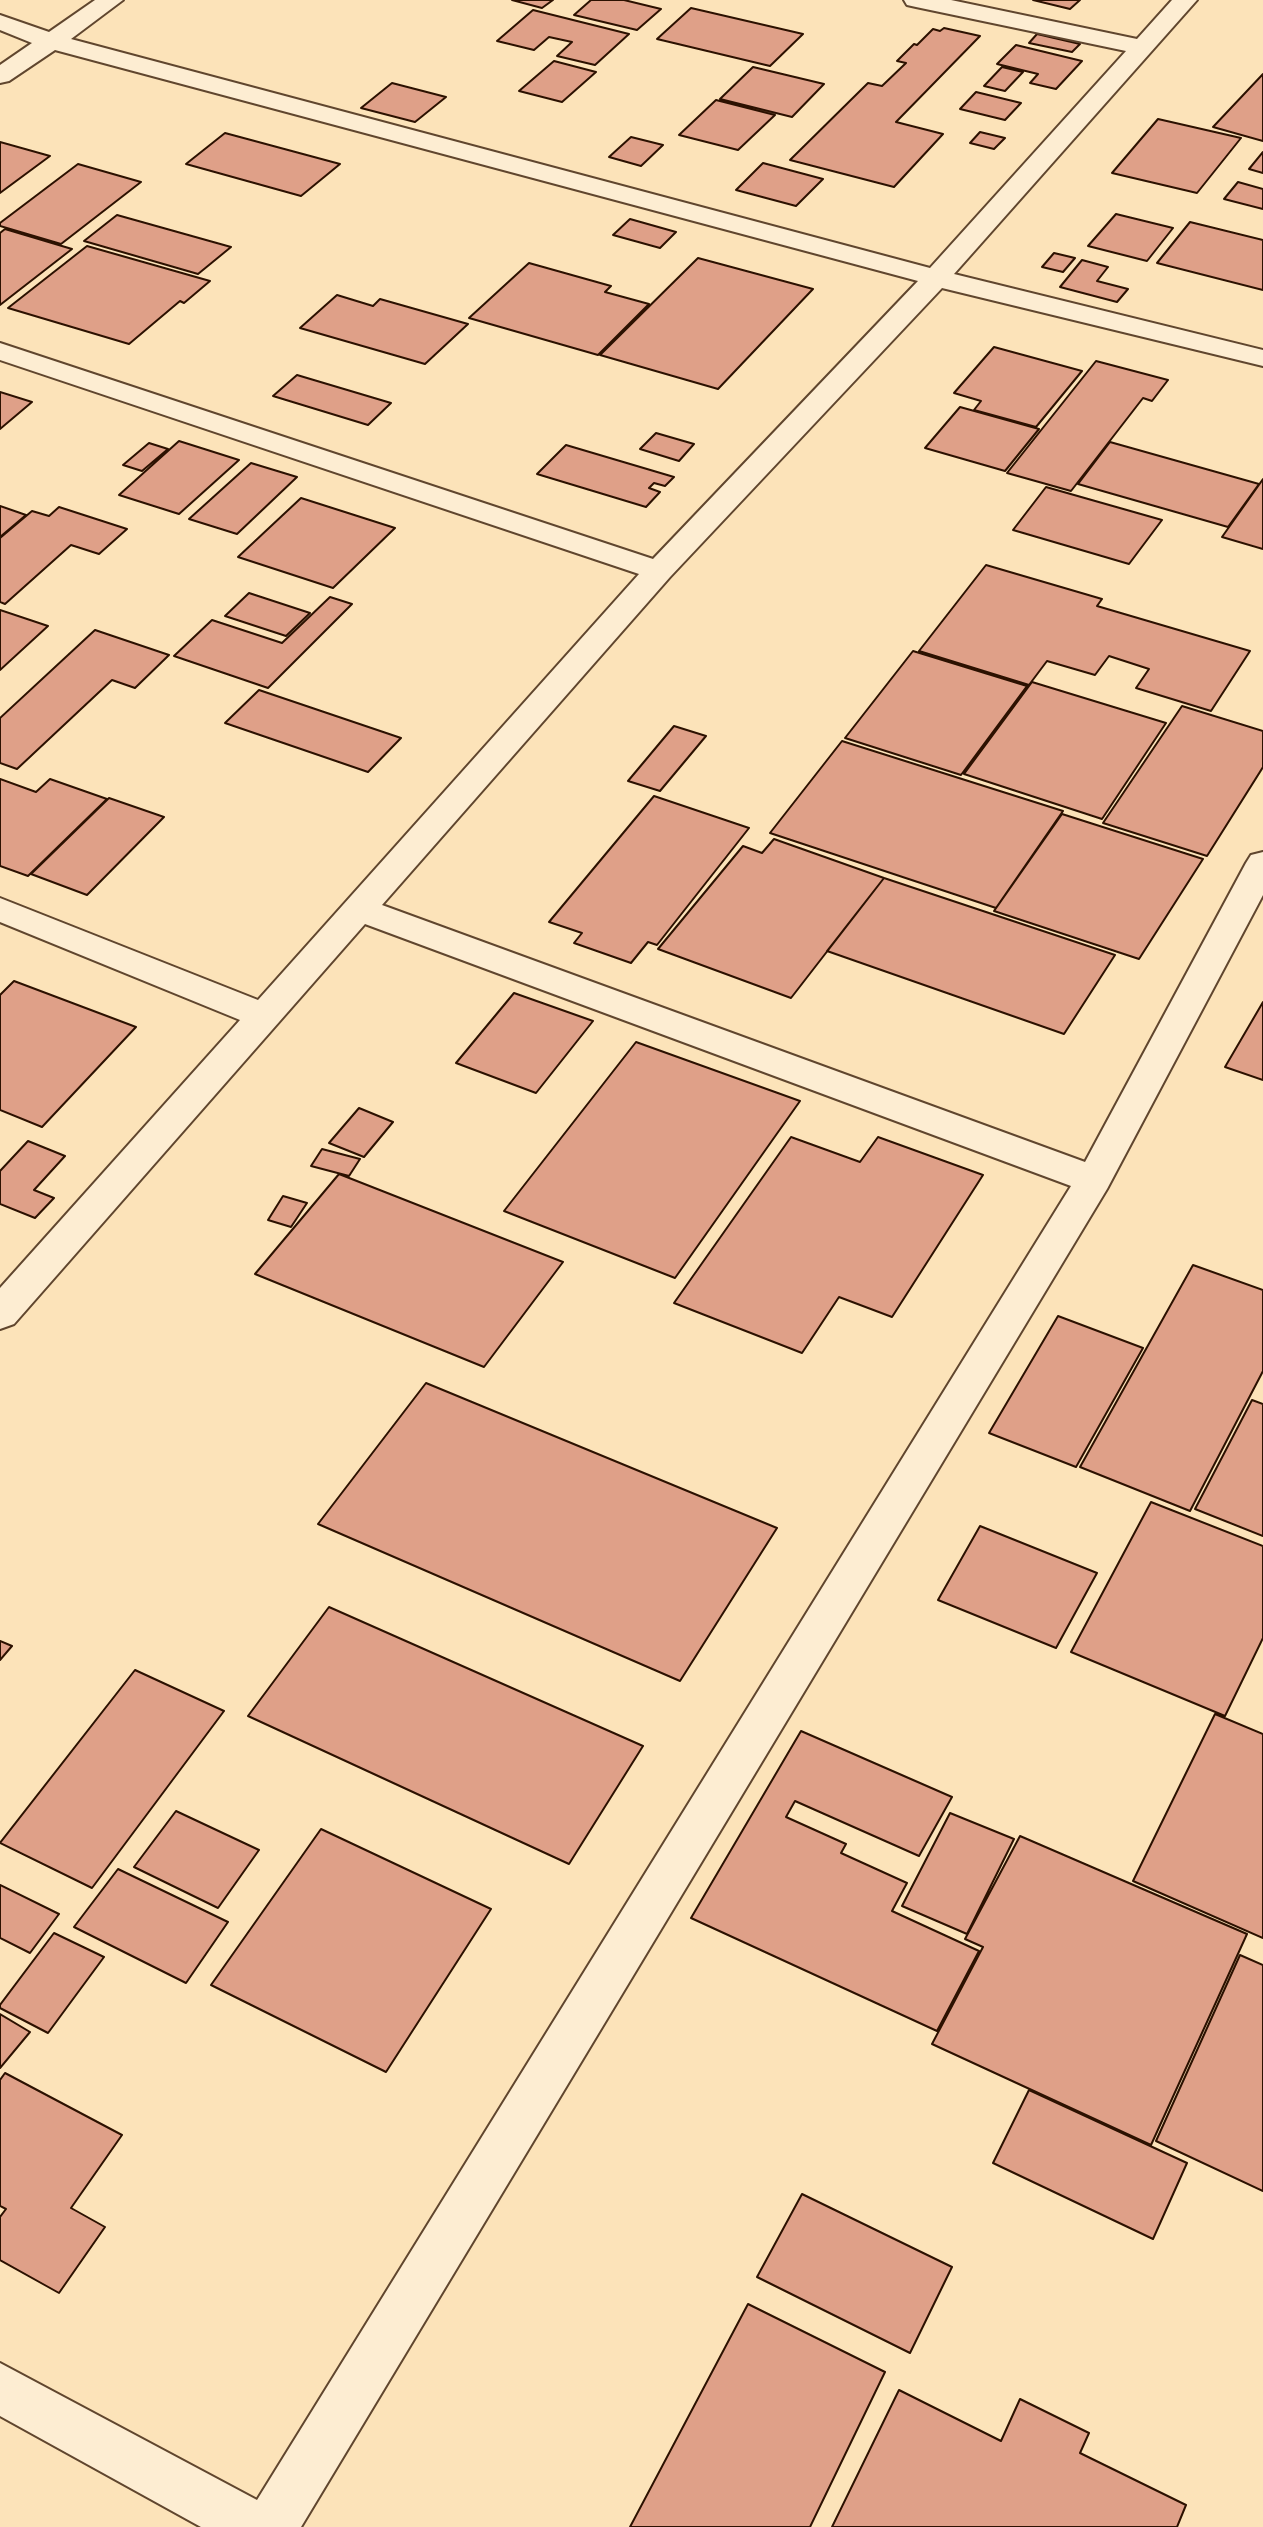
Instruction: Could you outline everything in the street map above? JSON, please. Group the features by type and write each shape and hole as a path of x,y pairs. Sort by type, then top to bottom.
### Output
{"street":[{"path":"0,76 111,0"},
{"path":"916,0 1142,47"},
{"path":"0,1314 659,571 936,278 1185,0"},
{"path":"0,22 51,41 936,278 1263,358"},
{"path":"0,351 659,571"},
{"path":"271,2527 1094,1180 1263,863"},
{"path":"0,909 264,1016"},
{"path":"358,909 1094,1180"},
{"path":"0,2388 253,2527"}],"building":[{"path":"512,0 553,0 542,8"},
{"path":"591,0 624,0 661,9 637,30 574,15"},
{"path":"1033,0 1080,0 1070,9"},
{"path":"691,8 803,34 770,66 657,39"},
{"path":"533,10 629,34 595,65 557,56 572,42 549,37 534,50 497,41"},
{"path":"944,28 980,36 896,122 943,134 894,187 790,160 868,83 882,86 906,63 897,61 914,44 917,45 933,29 940,31"},
{"path":"1037,34 1080,44 1072,52 1029,43"},
{"path":"1016,45 1082,61 1056,89 1030,83 1038,74 997,64"},
{"path":"554,61 596,72 562,102 519,91"},
{"path":"753,67 824,84 792,117 720,99"},
{"path":"1002,67 1023,72 1005,91 984,86"},
{"path":"1263,74 1263,141 1213,127"},
{"path":"392,83 446,97 415,122 361,108"},
{"path":"976,92 1021,103 1005,120 960,109"},
{"path":"716,100 775,115 738,150 679,135"},
{"path":"1158,119 1241,138 1197,193 1112,173"},
{"path":"980,132 1005,138 994,149 970,143"},
{"path":"225,133 340,164 301,196 186,164"},
{"path":"631,137 663,145 641,166 609,157"},
{"path":"0,142 50,156 0,193"},
{"path":"1263,152 1263,173 1249,169"},
{"path":"763,163 823,179 796,206 736,190"},
{"path":"78,164 141,182 61,244 0,226 0,223"},
{"path":"1238,182 1263,189 1263,209 1224,199"},
{"path":"1116,214 1173,228 1147,261 1088,246"},
{"path":"117,215 231,247 198,274 84,241"},
{"path":"630,219 676,232 660,248 613,235"},
{"path":"1190,222 1263,240 1263,290 1157,263"},
{"path":"5,229 72,249 0,305 0,233"},
{"path":"87,246 210,281 184,303 180,301 129,344 8,308"},
{"path":"1054,253 1075,258 1063,272 1042,267"},
{"path":"698,258 813,289 718,389 600,355"},
{"path":"1082,260 1108,267 1097,281 1128,289 1117,302 1060,287"},
{"path":"529,263 611,286 605,292 649,304 598,355 469,318"},
{"path":"337,295 373,306 380,299 468,324 425,364 300,328"},
{"path":"994,347 1082,371 1036,427 974,410 981,401 954,393"},
{"path":"1096,361 1168,380 1152,401 1143,398 1071,491 1007,473"},
{"path":"297,375 391,403 368,425 273,396"},
{"path":"0,392 32,402 0,429"},
{"path":"960,407 1039,429 1005,471 925,448"},
{"path":"656,433 694,444 679,461 640,449"},
{"path":"179,441 239,460 179,514 119,495"},
{"path":"1110,442 1259,484 1228,527 1078,484"},
{"path":"149,443 168,449 142,471 123,465"},
{"path":"566,445 674,477 665,486 654,483 649,488 660,492 646,507 537,474"},
{"path":"251,463 297,477 237,534 189,519"},
{"path":"1263,479 1263,549 1222,537"},
{"path":"1046,487 1162,520 1129,564 1013,530"},
{"path":"301,498 395,528 333,588 238,557"},
{"path":"0,506 26,515 0,537"},
{"path":"59,507 127,529 99,554 71,545 5,604 0,602 0,538 32,511 49,516"},
{"path":"986,565 1102,599 1097,606 1250,651 1211,711 1136,688 1149,669 1109,656 1095,675 1047,661 1029,685 919,651"},
{"path":"249,593 310,613 286,636 225,616"},
{"path":"330,597 352,604 268,688 174,656 212,620 282,643"},
{"path":"0,610 48,626 0,670"},
{"path":"95,630 169,655 135,688 112,680 17,769 0,763 0,718"},
{"path":"913,651 1027,686 961,775 845,738"},
{"path":"1032,682 1166,723 1102,819 964,774"},
{"path":"259,690 401,738 368,772 225,723"},
{"path":"1182,706 1263,731 1263,767 1207,856 1103,823"},
{"path":"674,726 706,736 660,791 628,781"},
{"path":"842,741 1063,811 996,908 770,833"},
{"path":"0,779 36,792 50,779 107,799 28,876 0,866"},
{"path":"654,796 749,828 657,945 648,942 631,963 574,943 582,933 549,922"},
{"path":"109,798 164,817 87,895 31,874"},
{"path":"1062,814 1203,859 1139,959 994,911"},
{"path":"774,839 884,878 791,998 658,949 743,846 762,853"},
{"path":"884,878 1115,955 1064,1034 827,951"},
{"path":"14,981 136,1027 42,1127 0,1110 0,995"},
{"path":"514,993 593,1021 536,1093 456,1063"},
{"path":"1263,1002 1263,1080 1225,1067"},
{"path":"636,1042 800,1101 675,1278 504,1211"},
{"path":"359,1108 393,1122 364,1157 329,1143"},
{"path":"791,1137 860,1162 878,1137 983,1175 892,1317 839,1297 802,1353 674,1303"},
{"path":"28,1141 65,1156 34,1190 54,1198 35,1218 0,1204 0,1171"},
{"path":"322,1149 360,1159 349,1176 311,1166"},
{"path":"339,1174 563,1262 484,1367 255,1274"},
{"path":"283,1196 307,1203 291,1227 268,1220"},
{"path":"1193,1265 1263,1290 1263,1371 1190,1511 1080,1467"},
{"path":"1058,1316 1143,1348 1076,1467 989,1433"},
{"path":"426,1383 777,1528 680,1681 318,1524"},
{"path":"1252,1400 1263,1404 1263,1536 1195,1509"},
{"path":"1151,1502 1263,1546 1263,1638 1225,1716 1071,1652"},
{"path":"980,1526 1097,1573 1056,1648 938,1600"},
{"path":"329,1607 643,1746 569,1864 248,1716"},
{"path":"0,1641 12,1646 0,1660"},
{"path":"135,1670 224,1711 92,1888 0,1843"},
{"path":"1215,1714 1263,1734 1263,1938 1133,1881"},
{"path":"801,1731 952,1797 919,1856 795,1801 786,1817 846,1844 841,1853 907,1883 892,1911 979,1951 937,2031 691,1918"},
{"path":"176,1811 259,1850 218,1908 134,1867"},
{"path":"950,1813 1014,1839 967,1934 902,1906"},
{"path":"321,1829 491,1909 386,2072 211,1985"},
{"path":"1020,1836 1247,1934 1151,2145 932,2044 983,1947 965,1939"},
{"path":"118,1869 228,1922 186,1983 74,1927"},
{"path":"0,1885 59,1914 30,1953 0,1938"},
{"path":"54,1933 104,1957 48,2033 0,2008 0,2005"},
{"path":"1240,1955 1263,1965 1263,2191 1156,2141"},
{"path":"0,2014 30,2032 0,2068"},
{"path":"5,2073 122,2135 71,2208 105,2227 59,2293 0,2260 0,2217 6,2209 0,2206 0,2080"},
{"path":"1029,2090 1187,2163 1153,2239 993,2163"},
{"path":"802,2194 952,2267 910,2353 757,2277"},
{"path":"748,2304 885,2372 810,2527 630,2527"},
{"path":"899,2390 1001,2441 1020,2399 1089,2433 1080,2453 1186,2505 1177,2527 832,2527"}]}
